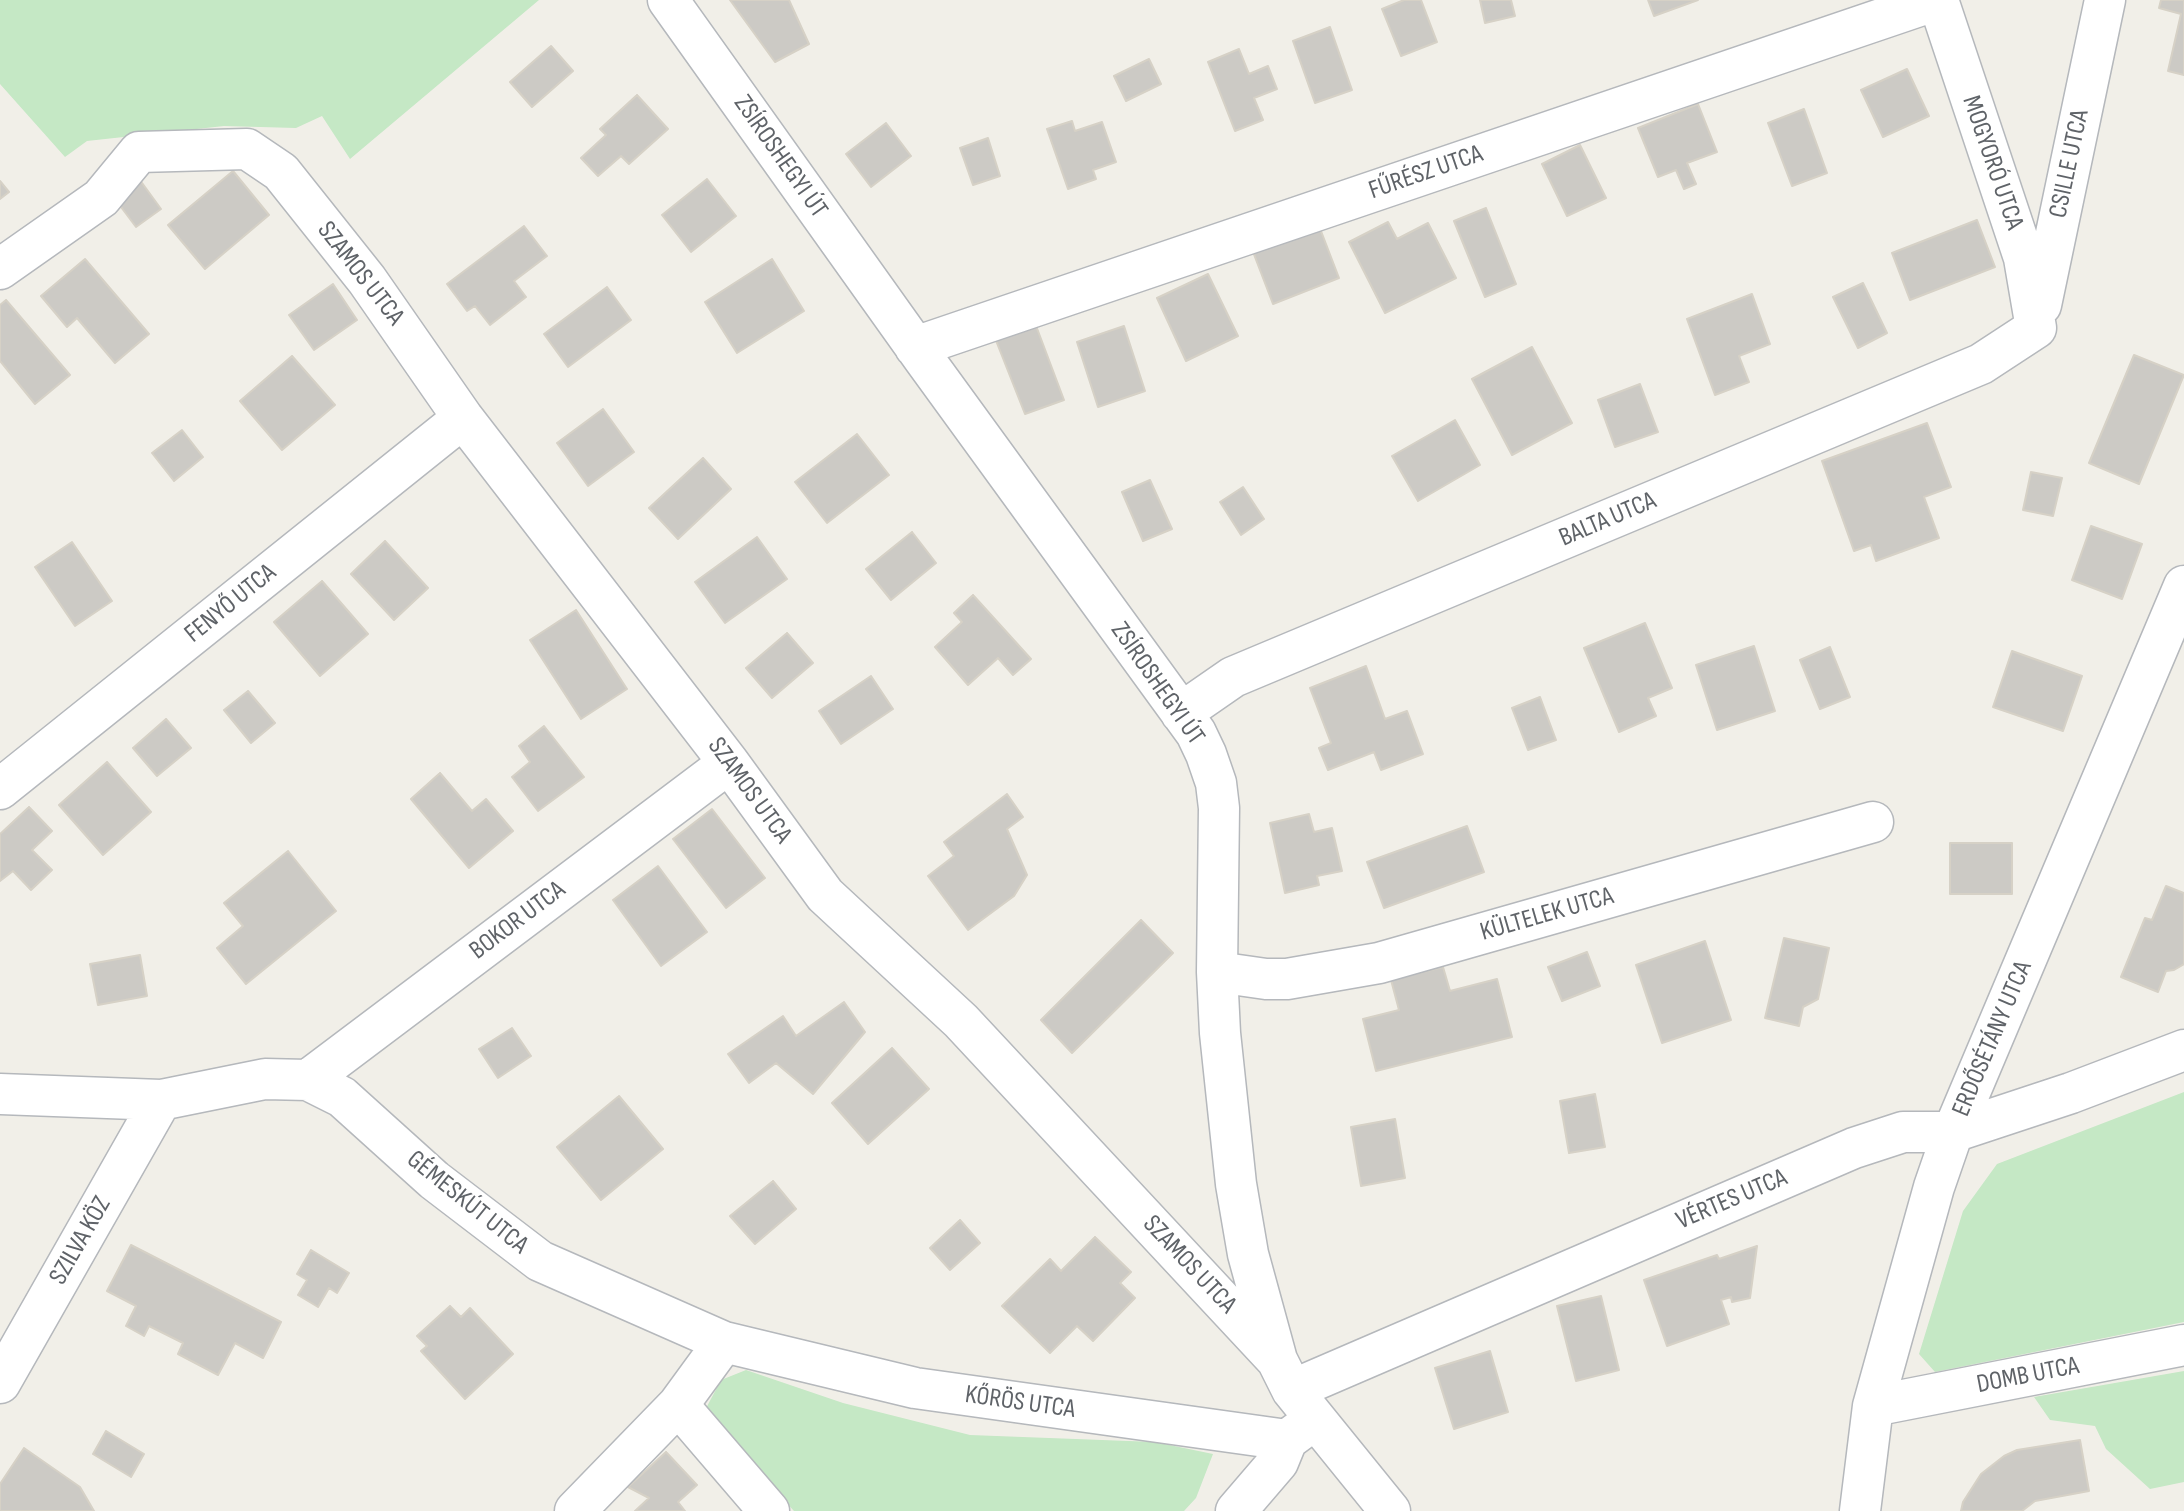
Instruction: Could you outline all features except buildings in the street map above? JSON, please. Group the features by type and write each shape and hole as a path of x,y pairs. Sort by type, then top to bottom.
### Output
{"street":[{"name":"ZSÍROSHEGYI ÚT","path":"668,0 1196,733 1218,794 1217,972 1220,1033 1236,1184 1248,1254 1293,1402 1390,1511"},
{"name":"FŰRÉSZ UTCA","path":"915,347 1937,0"},
{"name":"MOGYORÓ UTCA","path":"1937,0 2024,258 2036,328"},
{"name":"CSILLE UTCA","path":"2036,328 2105,0"},
{"name":"SZAMOS UTCA","path":"0,269 101,198 139,152 247,149 281,172 376,292 463,418 729,763 825,895 961,1021 1293,1402"},
{"name":"BALTA UTCA","path":"1181,713 1233,677 1981,364 2036,328"},
{"name":"FENYŐ UTCA","path":"0,789 463,418"},
{"name":"ERDŐSÉTÁNY UTCA","path":"1860,1511 1873,1406 1934,1187 1953,1132 2179,606"},
{"name":"BOKOR UTCA","path":"308,1080 729,763"},
{"name":"KÜLTELEK UTCA","path":"1217,972 1287,979 1379,963 1873,822"},
{"name":"VÉRTES UTCA","path":"1293,1402 1854,1148 1903,1132 1953,1132 2071,1093 2184,1050"},
{"name":"GÉMESKÚT UTCA","path":"0,1094 161,1100 265,1079 308,1080 342,1097 434,1180 540,1261 724,1342"},
{"name":"SZILVA KÖZ","path":"0,1383 161,1100"},
{"name":"KŐRÖS UTCA","path":"724,1342 915,1388 1293,1402"},
{"path":"575,1511 678,1405 724,1342"},
{"name":"DOMB UTCA","path":"1873,1406 2184,1345"},
{"path":"1236,1511 1261,1486 1278,1462 1293,1402"},
{"path":"678,1405 769,1511"}],"green space":[{"path":"0,0 539,0 350,159 322,116 296,128 224,126 87,141 65,157 0,84"},
{"path":"2184,1092 2184,1322 1935,1372 1919,1354 1963,1211 1997,1164"},
{"path":"746,1370 843,1403 970,1435 1155,1442 1213,1454 1196,1498 1184,1511 794,1511 704,1412 721,1380"},
{"path":"2184,1371 2184,1482 2150,1489 2106,1449 2095,1426 2050,1420 2034,1397"}]}
